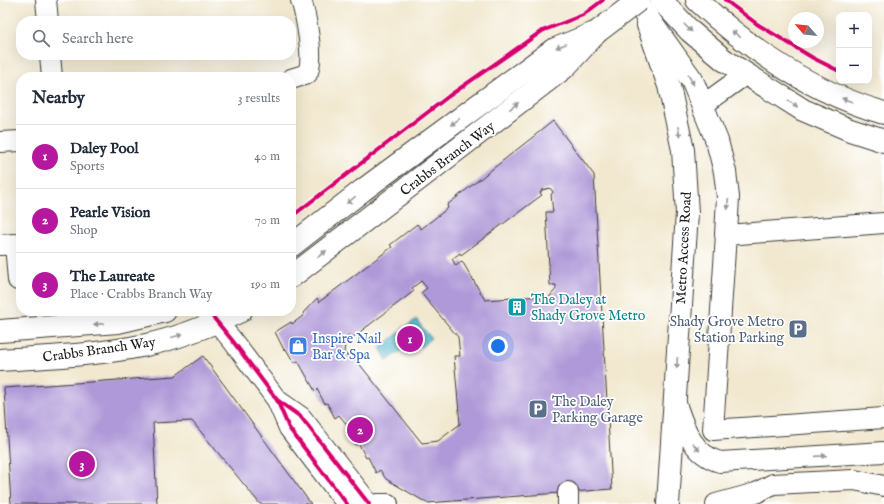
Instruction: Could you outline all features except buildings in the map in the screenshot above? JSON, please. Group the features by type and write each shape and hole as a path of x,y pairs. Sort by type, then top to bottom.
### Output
{"main road":[{"path":"661,0 690,31 724,60 746,74 803,110 850,130 884,141"},
{"path":"697,0 721,23 780,66 817,87 843,99 884,113"},
{"path":"639,5 692,80 717,141 725,172 728,197 726,235"},
{"name":"Crabbs Branch Way","path":"296,242 363,190 553,50 597,32 639,5"},
{"name":"Metro Access Road","path":"639,5 659,53 669,86 683,150 686,180 687,213 668,504"},
{"name":"Crabbs Branch Way","path":"296,273 565,67 597,32"},
{"name":"Crabbs Branch Way","path":"0,331 118,322 144,316"},
{"name":"Crabbs Branch Way","path":"0,360 74,355 146,345 187,334 212,317"}],"street":[{"path":"46,0 48,16"},
{"path":"296,77 307,74 310,69 311,61 306,16 301,0"},
{"path":"50,60 52,72"},
{"path":"703,105 746,74"},
{"path":"0,142 16,141"},
{"path":"884,223 726,235 713,430 884,418"},
{"path":"0,245 15,244 13,280"},
{"path":"212,317 277,400 289,428 347,504"},
{"path":"674,399 686,433 693,443 707,457 720,462 884,452"},
{"path":"277,400 301,417 369,504"},
{"path":"716,504 756,493 773,484 854,480 884,486"},
{"path":"378,504 388,504"}],"water":[{"path":"416,319 431,338 421,348 414,341 387,361 380,348"}],"cycle path":[{"path":"296,213 449,96 542,31 583,15 603,0"},
{"path":"725,0 757,24 813,58 836,70"},
{"path":"212,316 277,400 289,428 347,504"},
{"path":"277,400 301,417 369,504"}],"place":[{"name":"The Daley at Shady Grove Metro","path":"517,307"},
{"name":"Shady Grove Metro Station Parking","path":"798,329"},
{"name":"Daley Pool","path":"410,339"},
{"name":"Inspire Nail Bar & Spa","path":"298,346"},
{"name":"The Daley Parking Garage","path":"538,409"},
{"name":"Pearle Vision","path":"360,430"},
{"name":"The Laureate","path":"82,464"}]}
